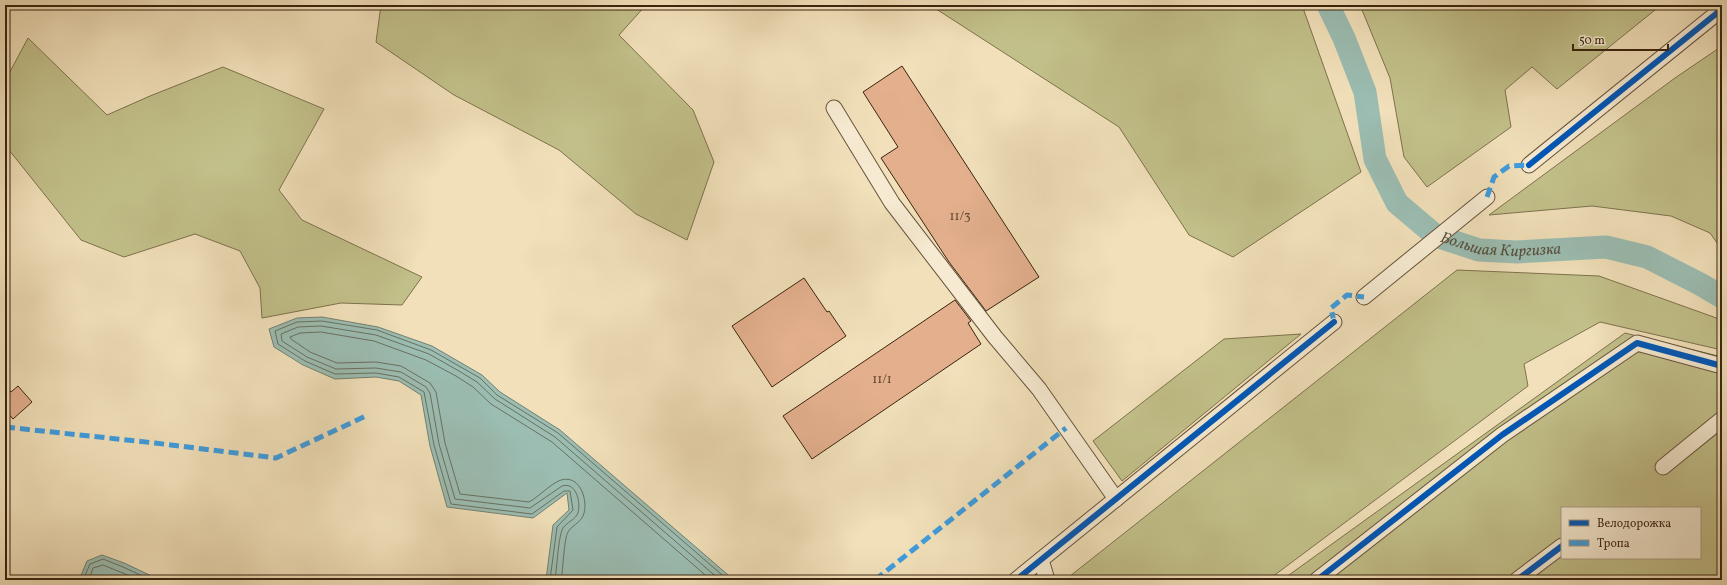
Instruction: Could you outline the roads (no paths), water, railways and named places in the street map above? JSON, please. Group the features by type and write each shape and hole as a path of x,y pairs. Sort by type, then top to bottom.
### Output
{"street":[{"path":"1529,165 1722,9"},
{"path":"834,108 892,203 995,337 1039,389 1116,499"},
{"path":"1364,297 1487,197"},
{"path":"1016,580 1334,322"},
{"path":"1317,580 1502,435 1637,343 1722,366"},
{"path":"1663,467 1722,419"},
{"path":"1517,580 1561,547"},
{"path":"1041,560 1047,580"}],"water":[{"path":"322,317 378,327 432,346 482,375 500,392 560,430 734,580 546,580 553,525 569,510 567,493 533,518 447,507 430,446 421,395 399,381 376,377 335,379 303,365 274,347 269,329 297,318"},
{"path":"102,555 124,563 160,580 79,580 87,561"}],"waterway":[{"name":"Большая Киргизка","path":"1328,5 1344,38 1365,92 1375,159 1397,203 1436,236 1479,250 1517,252 1606,247 1647,257 1722,297"}]}
